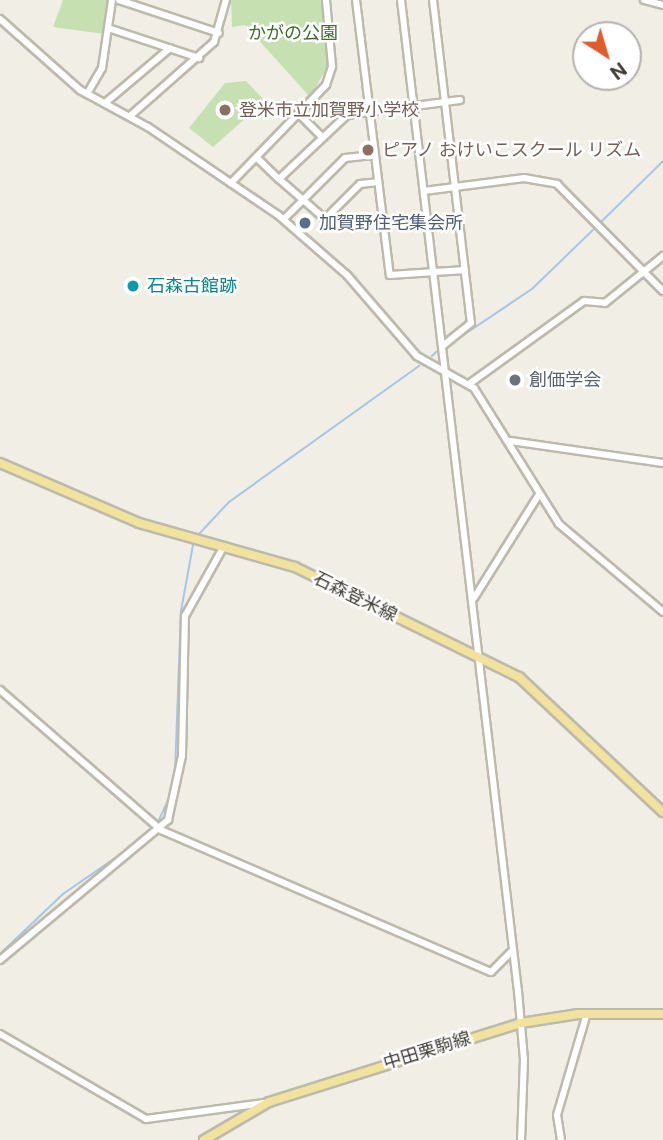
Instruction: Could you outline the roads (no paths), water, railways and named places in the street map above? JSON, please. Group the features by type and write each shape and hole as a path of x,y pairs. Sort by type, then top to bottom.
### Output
{"main road":[{"name":"石森登米線","path":"0,463 139,523 295,567 482,660 531,687 663,812"},
{"name":"中田栗駒線","path":"206,1140 269,1102 521,1023 587,1013 663,1014"}],"street":[{"path":"87,94 99,76 111,29 112,0"},
{"path":"120,0 219,33"},
{"path":"130,116 199,58 219,33 226,0"},
{"path":"231,183 299,114 332,71 326,0"},
{"path":"356,0 390,275 465,270"},
{"path":"401,0 482,660 521,1023 521,1140"},
{"path":"433,0 471,323 443,346"},
{"path":"644,0 663,5"},
{"path":"0,19 87,94 130,116 284,219 347,275 417,356 446,374 470,384 510,440 538,496 577,543 663,612"},
{"path":"111,29 199,58"},
{"path":"105,103 170,48"},
{"path":"279,179 342,117 460,100"},
{"path":"299,114 321,136"},
{"path":"284,219 345,158 374,155"},
{"path":"257,158 301,202 325,219 360,184 378,182"},
{"path":"424,191 524,178 557,184 663,291"},
{"path":"470,384 584,301 605,303 663,256"},
{"path":"510,440 663,463"},
{"path":"474,599 538,496"},
{"path":"0,960 63,902 158,827 173,808 182,756 185,616 224,546"},
{"path":"0,690 158,827 491,972 512,952"},
{"path":"561,1140 557,1115 587,1013"},
{"path":"0,1034 146,1119 269,1102"}],"waterway":[{"path":"599,224 663,161"},
{"path":"453,342 532,289 595,228"},
{"path":"432,356 436,352"},
{"path":"198,535 229,502 419,366"},
{"path":"175,773 181,611 193,545"},
{"path":"158,822 170,796"},
{"path":"0,954 63,894 131,847"}],"place":[{"name":"登米市立加賀野小学校","path":"225,110"},
{"name":"ピアノ おけいこスクール リズム","path":"368,150"},
{"name":"加賀野住宅集会所","path":"305,223"},
{"name":"石森古館跡","path":"133,286"},
{"name":"創価学会","path":"515,380"}],"park label":[{"name":"かがの公園","path":"293,33"}]}
